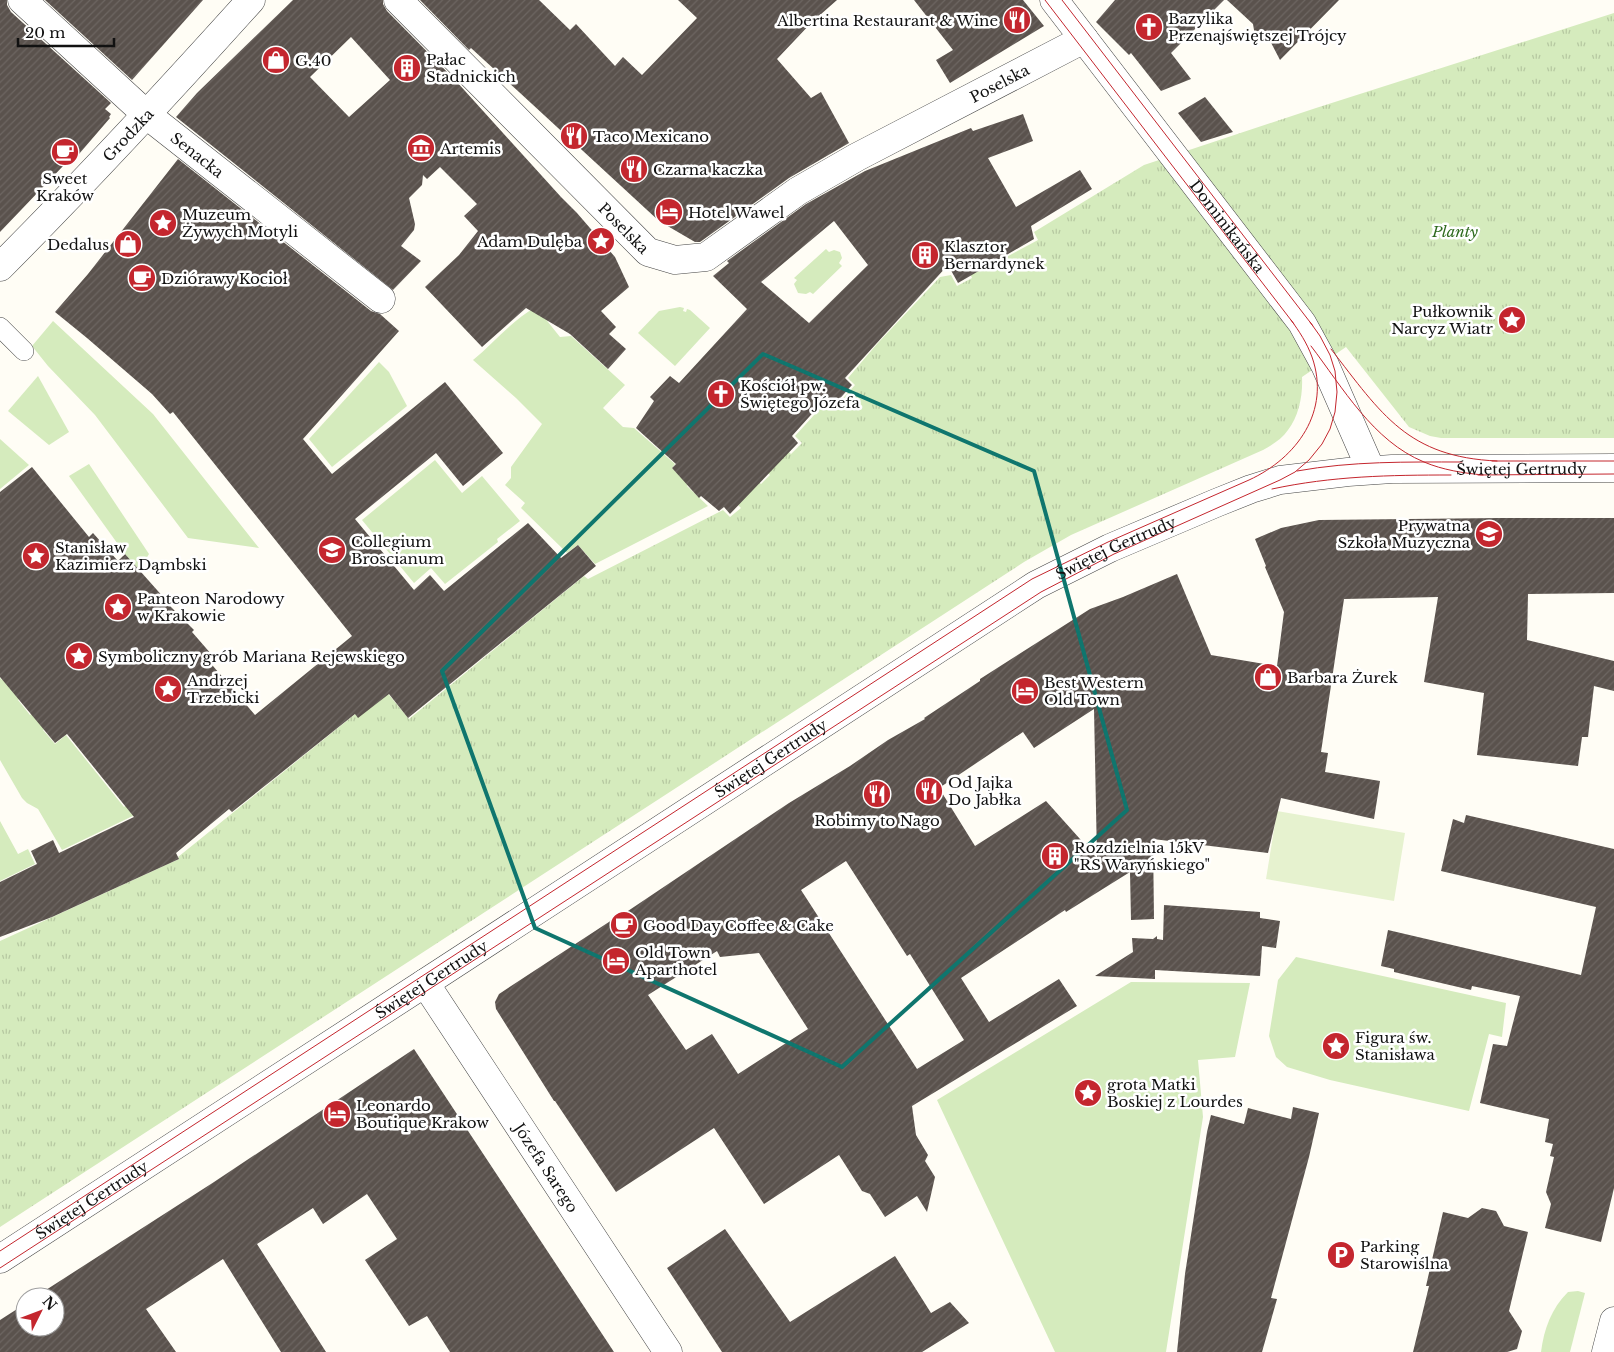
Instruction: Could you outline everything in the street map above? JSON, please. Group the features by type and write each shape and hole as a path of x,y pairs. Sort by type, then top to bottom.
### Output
{"street":[{"name":"Senacka","path":"22,0 147,115 381,299"},
{"name":"Grodzka","path":"0,267 35,233 147,115 251,0"},
{"name":"Poselska","path":"398,0 648,252 675,260 706,257 798,191 858,157 1084,39"},
{"name":"Dominikańska","path":"1054,0 1302,323 1325,364 1371,470"},
{"name":"Świętej Gertrudy","path":"0,1259 1036,585 1110,548 1251,489 1280,480 1371,470 1614,468"},
{"name":"Józefa Sarego","path":"426,983 668,1352"},
{"path":"1606,1352 1614,1321"}],"lane":[{"path":"0,327 24,352"}],"highlighted area":[{"path":"763,354 1034,471 1127,810 842,1067 535,928 442,671"}],"green space":[{"name":"Planty","path":"1614,13 1614,438 1441,438 1430,436 1409,427 1346,347 1302,377 1302,391 1298,412 1286,433 1273,444 1071,535 1024,562 0,1227 0,941 179,859 178,857 385,690 409,719 584,576 588,579 723,510 730,517 741,508 733,500 755,478 761,484 770,475 763,469 785,448 791,454 802,443 795,436 824,404 829,403 835,407 855,385 848,378 940,277 951,275 957,286 972,278 969,271 995,255 999,261 1038,240 1034,232 1144,165"},
{"path":"826,249 829,252 834,250 840,252 842,258 839,263 842,266 813,294 810,292 806,294 798,293 794,284 797,280 794,278"},
{"path":"536,307 560,337 571,336 625,385 603,408 623,427 634,428 675,464 672,468 708,506 595,564 578,545 567,553 521,508 525,503 505,485 511,478 511,467 542,424 473,360 511,325"},
{"path":"684,308 683,311 686,312 687,309 690,310 710,328 675,366 638,333 659,311"},
{"path":"53,321 153,414 259,548 188,538 95,415 48,366 32,346"},
{"path":"379,362 389,372 407,406 332,467 309,439"},
{"path":"38,376 69,432 49,445 8,411"},
{"path":"0,439 29,465 0,489"},
{"path":"435,460 462,493 482,476 520,521 497,539 498,542 445,584 431,568 414,583 362,520"},
{"path":"89,464 149,554 139,570 125,554 69,476"},
{"path":"8,675 24,694 18,700 30,715 36,710 49,726 43,730 55,744 66,735 124,807 130,802 139,813 62,850 38,809 22,798 0,760 0,678 2,680"},
{"path":"1277,811 1405,833 1394,901 1266,879"},
{"path":"0,821 18,854 28,849 35,864 0,881"},
{"path":"1296,957 1506,1003 1502,1037 1489,1034 1469,1111 1330,1080 1287,1067 1276,1057 1269,1036 1278,980"},
{"path":"1131,982 1250,983 1235,1057 1198,1060 1203,1117 1166,1352 1055,1352 937,1100"},
{"path":"1578,1291 1585,1293 1570,1352 1541,1352 1546,1327 1557,1305 1568,1292"}],"building":[{"path":"0,0 7,0 7,5 11,12 111,103 105,109 111,114 110,118 79,154 64,165 0,232"},
{"path":"45,0 203,0 132,80"},
{"path":"293,0 383,0 387,11 456,81 615,257 629,287 601,311 616,327 609,334 626,349 608,369 570,334 526,308 482,347 425,287 459,255 478,231 464,216 477,204 440,167 427,179 423,175 422,185 409,198 415,224 414,230 401,246 421,261 393,290 176,117 197,93","holes":["351,37 390,80 349,117 310,77"]},
{"path":"420,0 539,0 570,30 576,24 615,66 623,57 642,75 697,18 678,0 837,0 812,22 777,59 811,98 821,92 849,143 789,178 700,242 695,242 659,221 471,48 469,50"},
{"path":"914,0 1023,0 1044,26 950,83 936,60 953,50"},
{"name":"Bazylika Przenajświętszej Trójcy","path":"1115,0 1224,0 1171,53 1191,79 1161,91 1131,53 1129,55 1096,22"},
{"name":"Bazylika Przenajświętszej Trójcy","path":"1227,0 1339,0 1280,60 1266,33 1255,36 1253,24"},
{"path":"1205,97 1233,132 1201,142 1178,113"},
{"path":"1023,114 1033,141 988,158 1016,207 1080,170 1092,189 1031,226 1034,239 958,283 948,265 845,378 852,385 835,404 827,397 792,436 798,443 730,514 724,507 719,511 701,496 699,498 672,468 676,464 636,428 654,401 650,397 670,376 679,383 747,309 713,276 729,263 727,261 806,204 865,171 971,128 973,131","holes":["834,221 868,265 809,323 761,282"]},
{"path":"178,159 371,311 380,314 399,331 303,439 332,474 445,382 503,453 463,486 436,453 355,519 414,590 430,575 444,591 528,523 561,558 578,545 596,566 408,718 389,694 358,718 355,714 232,812 229,809 176,853 179,859 52,917 0,937 0,882 37,864 31,851 53,840 59,853 134,817 67,734 55,743 0,677 0,492 32,467 89,537 93,533 118,561 125,554 164,600 194,630 192,632 212,655 207,659 255,715 352,636 173,412 170,414 152,394 55,312 88,274"},
{"path":"1614,518 1614,593 1528,594 1527,640 1614,661 1614,691 1594,686 1588,737 1582,737 1578,766 1477,755 1484,693 1424,682 1438,597 1344,599 1321,752 1328,753 1325,772 1380,781 1374,819 1281,798 1268,853 1153,839 1154,919 1131,920 1130,872 1066,912 1065,910 961,978 989,1022 1059,979 1077,1006 912,1106 916,1135 928,1155 925,1161 935,1177 927,1212 917,1196 885,1217 870,1194 862,1191 839,1155 764,1204 714,1128 616,1192 554,1101 496,1009 495,1002 499,994 616,919 789,803 850,766 888,740 925,719 980,681 980,679 1090,609 1177,574 1211,655 1277,666 1284,612 1255,539 1281,528 1319,520","holes":["1094,709 1097,858 1046,801 975,846 939,788 1023,732 1034,748","846,861 907,956 910,954 964,1040 917,1069 801,890","717,951 720,957 759,953 808,1029 738,1074 712,1034 686,1050 648,995"]},
{"path":"1466,815 1614,849 1614,1188 1601,1242 1545,1228 1551,1204 1546,1192 1554,1157 1550,1156 1553,1144 1545,1142 1549,1119 1480,1103 1493,1044 1507,1046 1520,996 1472,986 1471,990 1394,972 1394,969 1381,966 1388,930 1581,975 1596,907 1441,871 1453,819 1464,823"},
{"path":"1164,905 1260,912 1260,918 1280,921 1276,948 1262,946 1260,976 1155,970 1155,979 1095,976 1133,952 1132,938 1153,939 1157,936 1157,939 1163,940"},
{"path":"414,1049 614,1352 450,1352 427,1316 409,1326 365,1260 397,1239 367,1194 323,1224 313,1208 257,1244 326,1352 281,1352 223,1259 146,1309 176,1352 0,1352 0,1320 15,1310 15,1337 65,1337 65,1287 51,1287 214,1182"},
{"path":"1293,1107 1319,1113 1271,1298 1277,1299 1262,1352 1177,1352 1185,1274 1211,1115 1244,1124 1248,1108 1291,1119"},
{"path":"1482,1208 1496,1211 1504,1226 1528,1232 1509,1311 1522,1331 1517,1349 1507,1352 1413,1352 1429,1286 1426,1286 1443,1212 1468,1218"},
{"path":"725,1229 790,1322 895,1256 931,1313 950,1302 969,1323 922,1352 722,1352 667,1268"}],"tram line":[{"path":"1045,0 1294,324"},
{"path":"1062,0 1313,326"},
{"path":"0,1251 1032,579 1108,542 1266,471 1295,446 1306,430 1313,414 1317,396 1317,377 1312,357 1303,337 1291,320"},
{"path":"0,1268 1041,592 1114,554 1295,472 1309,460 1322,444 1330,429 1335,412 1337,392 1335,371 1330,355 1310,322"},
{"path":"1311,346 1360,412 1389,441 1406,453 1431,465 1453,471 1483,475"},
{"path":"1331,349 1382,412 1419,441 1441,451 1466,458 1497,461"},
{"path":"1492,461 1614,461"},
{"path":"1297,471 1359,464 1462,462"},
{"path":"1478,475 1614,474"},
{"path":"1272,489 1339,479 1451,475"}],"place":[{"name":"Albertina Restaurant & Wine","path":"1017,20"},
{"name":"Bazylika Przenajświętszej Trójcy","path":"1149,27"},
{"name":"G.40","path":"276,60"},
{"name":"Pałac Stadnickich","path":"407,68"},
{"name":"Taco Mexicano","path":"574,136"},
{"name":"Artemis","path":"421,148"},
{"name":"Sweet Kraków","path":"65,152"},
{"name":"Czarna kaczka","path":"634,169"},
{"name":"Hotel Wawel","path":"669,212"},
{"name":"Muzeum Żywych Motyli","path":"163,223"},
{"name":"Adam Dulęba","path":"601,241"},
{"name":"Dedalus","path":"128,244"},
{"name":"Klasztor Bernardynek","path":"925,255"},
{"name":"Dziórawy Kocioł","path":"142,278"},
{"name":"Pułkownik Narcyz Wiatr","path":"1512,320"},
{"name":"Kościół pw. Świętego Józefa","path":"721,394"},
{"name":"Prywatna Szkoła Muzyczna","path":"1489,534"},
{"name":"Collegium Broscianum","path":"332,550"},
{"name":"Stanisław Kazimierz Dąmbski","path":"36,556"},
{"name":"Panteon Narodowy w Krakowie","path":"118,607"},
{"name":"Symboliczny grób Mariana Rejewskiego","path":"79,656"},
{"name":"Barbara Żurek","path":"1268,677"},
{"name":"Andrzej Trzebicki","path":"168,689"},
{"name":"Best Western Old Town","path":"1025,691"},
{"name":"Od Jajka Do Jabłka","path":"929,791"},
{"name":"Robimy to Nago","path":"877,794"},
{"name":"Rozdzielnia 15kV \"RS Waryńskiego\"","path":"1055,856"},
{"name":"Good Day Coffee & Cake","path":"624,925"},
{"name":"Old Town Aparthotel","path":"616,961"},
{"name":"Figura św. Stanisława","path":"1336,1046"},
{"name":"grota Matki Boskiej z Lourdes","path":"1088,1093"},
{"name":"Leonardo Boutique Krakow","path":"337,1114"},
{"name":"Parking Starowiślna","path":"1341,1255"}]}
